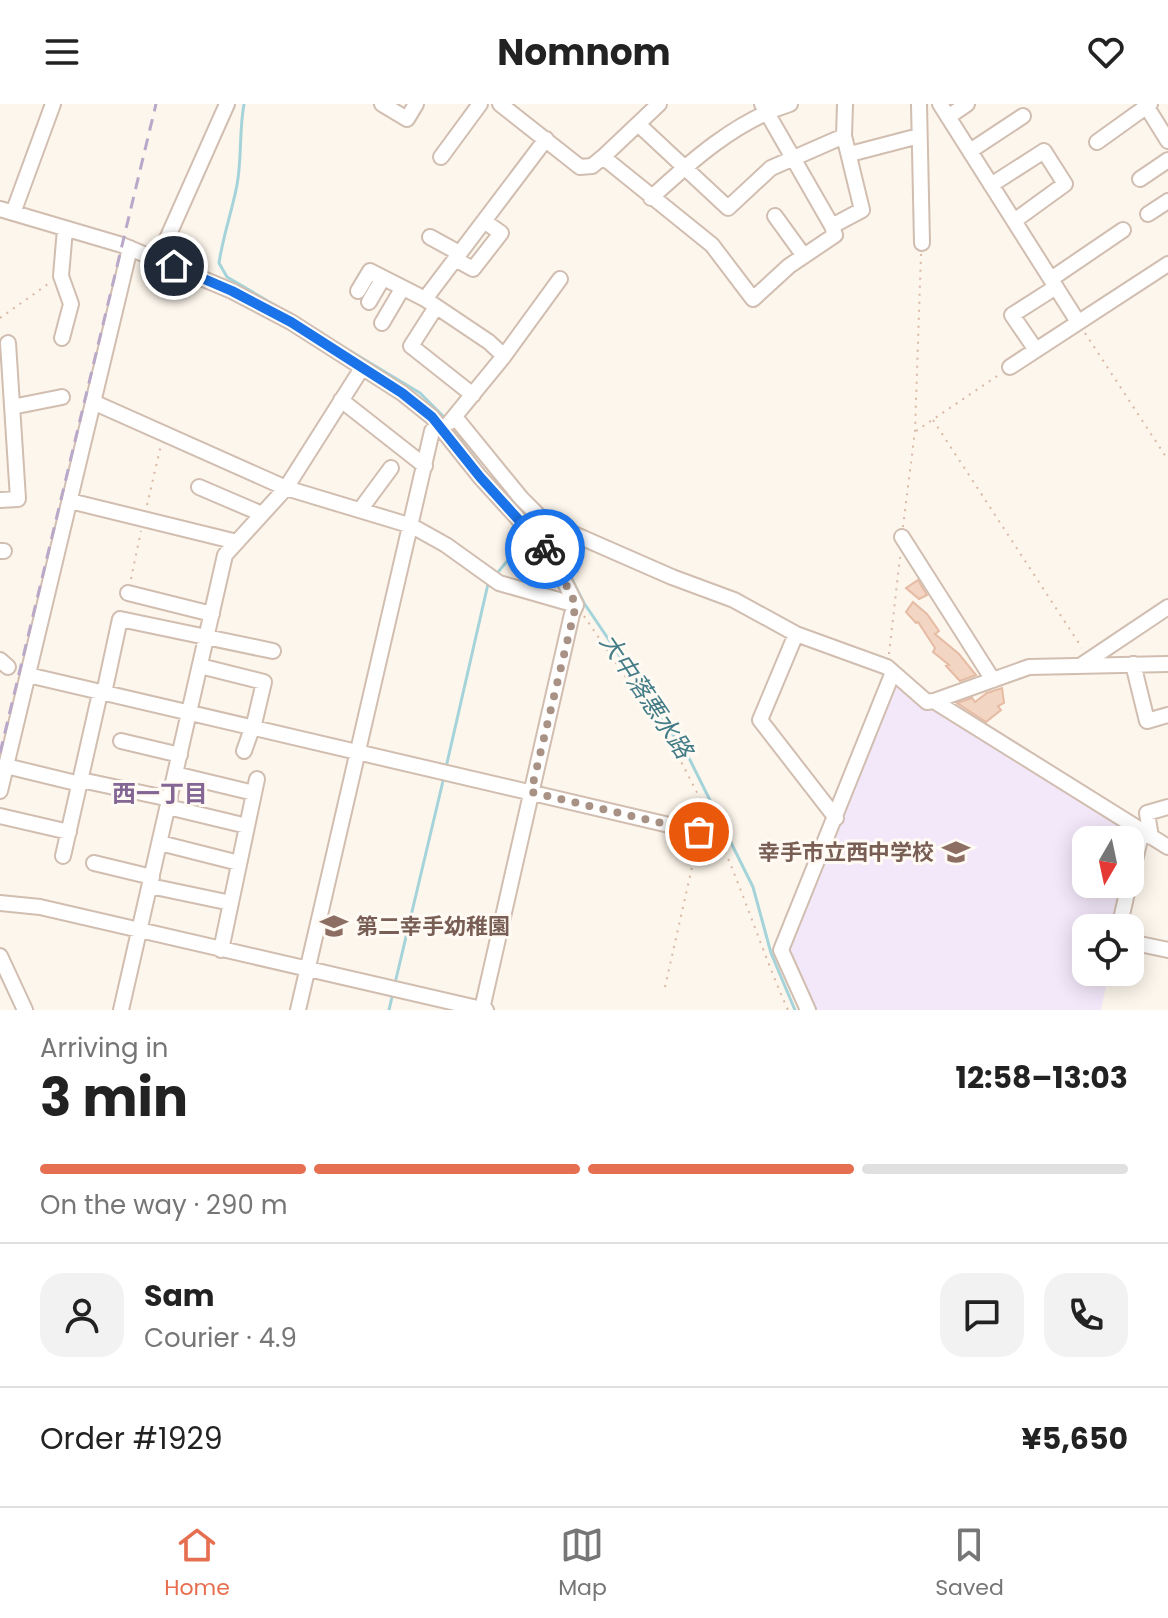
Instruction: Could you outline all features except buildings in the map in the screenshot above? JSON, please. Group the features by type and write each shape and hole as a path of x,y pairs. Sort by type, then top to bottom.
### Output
{"street":[{"path":"53,104 7,211 130,248 232,291 291,322 447,423 544,521 672,577 734,600 796,634 887,667 927,702 1029,667 1084,663 1168,664"},
{"path":"158,259 227,104"},
{"path":"382,104 407,119 416,104"},
{"path":"441,157 480,104"},
{"path":"500,104 580,167 592,166 659,104"},
{"path":"651,198 684,168 764,108 790,104"},
{"path":"832,226 862,210 844,136 845,104"},
{"path":"919,104 922,243"},
{"path":"967,104 944,110 1078,322"},
{"path":"1097,142 1147,105 1168,141"},
{"path":"603,157 712,245 753,299 804,256 835,235 764,108"},
{"path":"970,151 1023,116"},
{"path":"638,124 728,208 771,168 844,136"},
{"path":"850,154 919,136"},
{"path":"473,395 411,346 457,256 546,139"},
{"path":"991,185 1044,151 1065,184 1014,221"},
{"path":"1140,179 1168,160"},
{"path":"1148,214 1168,201"},
{"path":"775,216 804,256"},
{"path":"430,237 473,269 501,233 484,221"},
{"path":"62,338 71,304 61,276 65,229"},
{"path":"1036,350 1012,315 1123,230"},
{"path":"0,791 130,248"},
{"path":"1010,367 1168,264"},
{"path":"363,297 370,271 431,303 489,342 504,356"},
{"path":"298,1010 432,431 447,423 473,395 560,279"},
{"path":"382,323 402,289"},
{"path":"0,500 18,499 12,407 6,387 8,343"},
{"path":"121,1010 225,555 286,488 362,368"},
{"path":"12,407 62,397"},
{"path":"341,400 425,466"},
{"path":"93,402 286,488 412,526 446,545 499,583 576,605"},
{"path":"0,903 40,907 484,1009 576,605 552,556 480,477 447,423"},
{"path":"360,510 391,468"},
{"path":"199,487 262,514"},
{"path":"70,501 237,542"},
{"path":"902,537 993,680"},
{"path":"128,593 212,614"},
{"path":"1084,663 1168,607"},
{"path":"63,856 120,619 273,651"},
{"path":"796,634 760,720 836,818"},
{"path":"1133,664 1147,721 1168,715"},
{"path":"200,666 264,682 244,751"},
{"path":"808,1010 781,950 893,672"},
{"path":"28,675 699,832"},
{"path":"934,701 1168,847"},
{"path":"121,741 180,755"},
{"path":"6,766 169,803 247,826"},
{"path":"175,774 256,786 221,950"},
{"path":"1144,840 1147,813 1168,807"},
{"path":"0,816 69,832"},
{"path":"160,843 239,863"},
{"path":"94,863 231,903"},
{"path":"1144,945 1168,950"},
{"path":"0,956 25,1010"}],"path":[{"path":"922,243 915,431 1010,367"},
{"path":"0,318 61,276"},
{"path":"1078,322 1168,460"},
{"path":"933,420 1084,663"},
{"path":"576,605 674,748 723,843 765,959 788,1010"},
{"path":"665,987 704,806"}],"shaded area":[{"name":"幸手市立西中学校","path":"893,680 1121,826 1072,826 1072,898 1123,898 1120,914 1072,914 1072,986 1106,986 1101,1010 812,1010 787,956"}],"waterway":[{"name":"大中落悪水路","path":"244,104 237,185 219,263 227,277 278,307"},
{"name":"大中落悪水路","path":"322,334 420,393 447,420"},
{"name":"大中落悪水路","path":"451,426 555,546 584,603 690,760 753,887 771,953 795,1010"},
{"path":"499,571 523,542"},
{"path":"447,763 488,584"},
{"path":"396,979 443,781"},
{"path":"389,1010 392,997"}],"railway":[{"path":"0,753 156,104"}],"way so far":[{"path":"545,549 552,556 576,605 531,792 699,832"}],"place":[{"name":"幸手市立西中学校","path":"956,852"},
{"name":"第二幸手幼稚園","path":"334,926"}],"district":[{"name":"西一丁目","path":"160,794"}],"route":[{"path":"174,266 232,291 291,322 402,393 432,417 480,477 545,549"}]}
